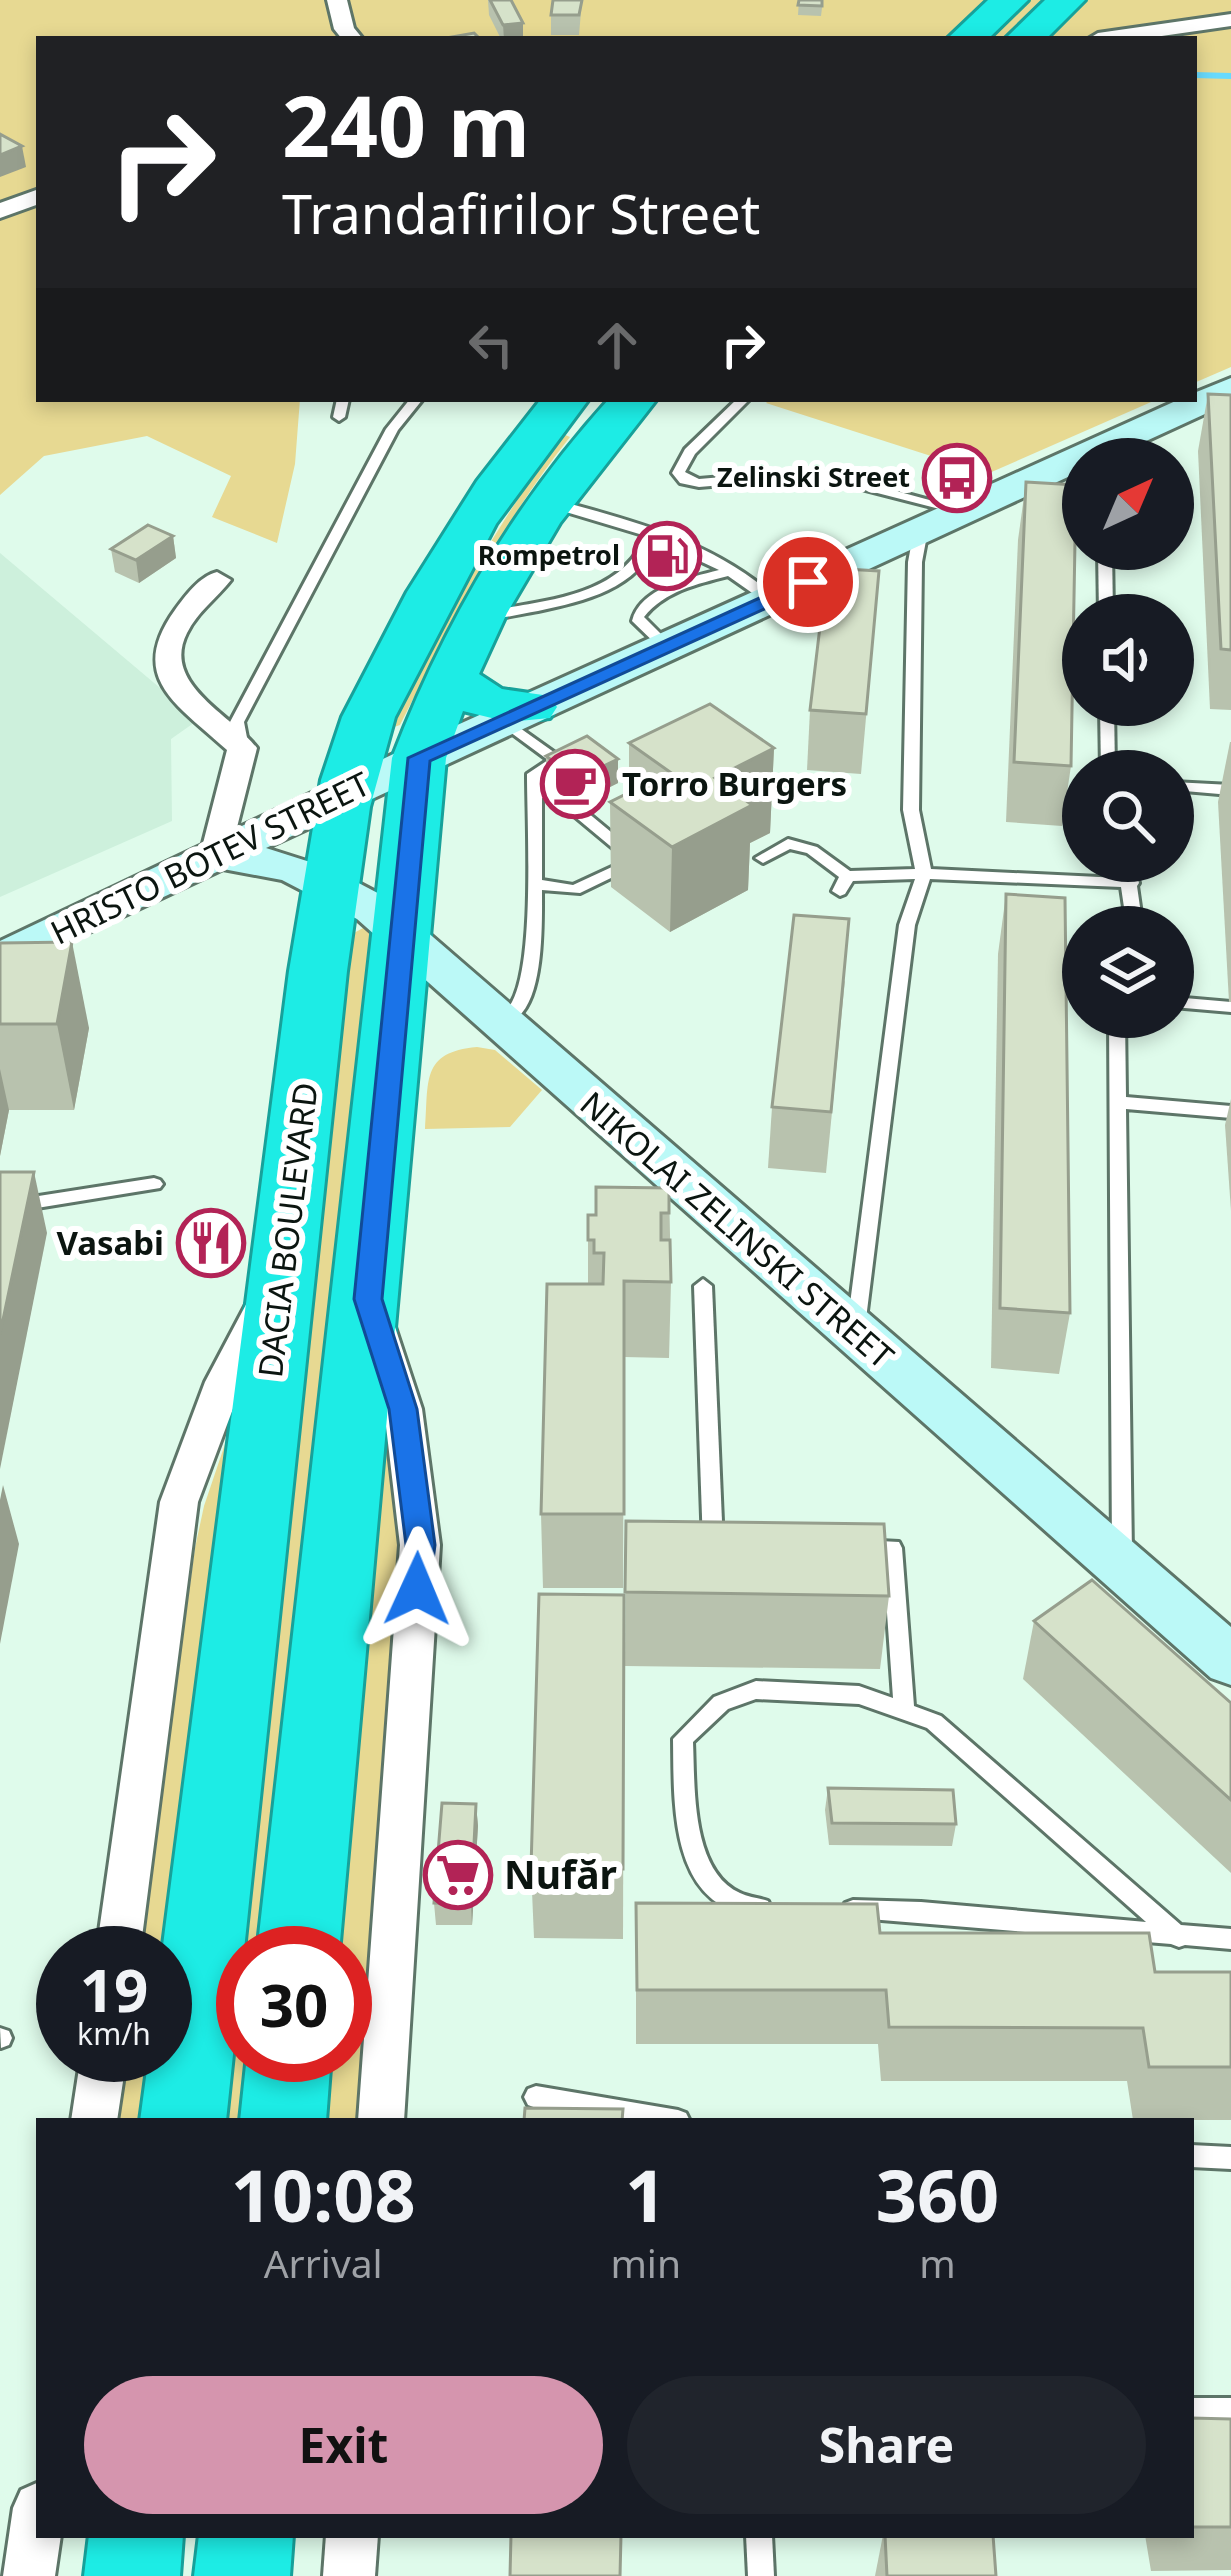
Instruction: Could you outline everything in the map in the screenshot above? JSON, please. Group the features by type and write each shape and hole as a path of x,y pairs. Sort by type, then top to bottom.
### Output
{"highway":[{"path":"968,36 1010,0"},
{"path":"1027,36 1066,0"},
{"path":"301,1926 368,1299 419,758 480,617 550,502 631,402"},
{"name":"DACIA BOULEVARD","path":"183,2118 284,1265 346,792 365,723 420,612 473,522 551,416"},
{"path":"452,673 457,683 479,699 517,714"},
{"path":"283,2118 287,2082"},
{"path":"132,2576 136,2538"},
{"path":"242,2576 246,2538"}],"main road":[{"name":"HRISTO BOTEV STREET","path":"1131,438 1231,389"},
{"name":"HRISTO BOTEV STREET","path":"0,959 419,758 1062,470"},
{"name":"NIKOLAI ZELINSKI STREET","path":"215,856 252,856 331,882 403,933 1231,1661"}],"street":[{"path":"337,0 350,36"},
{"path":"1119,36 1231,20"},
{"path":"0,211 36,197"},
{"path":"215,856 242,748 173,680 162,653 185,610 217,580"},
{"path":"122,1926 179,1502 224,1382 284,1265"},
{"path":"368,1299 403,1409 421,1545 381,2118"},
{"path":"94,2118 100,2082"},
{"path":"29,2576 36,2528"},
{"path":"349,2576 352,2538"}],"lane":[{"path":"339,417 342,402"},
{"path":"242,748 237,722 392,429 413,402"},
{"path":"741,402 690,452 679,472 685,480 699,483 815,473 963,511"},
{"path":"550,502 652,535 734,571 770,598"},
{"path":"855,1334 907,926 925,874 911,810 915,562 921,530"},
{"path":"480,617 611,584 639,564 652,535"},
{"path":"666,646 642,627 638,618 643,608 679,585 734,571"},
{"path":"499,1022 518,1009 527,981 534,884 534,774 558,760 517,714"},
{"path":"1194,787 1231,790"},
{"path":"534,793 559,796 638,861 575,890 534,884"},
{"path":"763,858 788,844 812,850 843,883 925,874 1131,883 1132,906"},
{"path":"1194,1004 1231,1007"},
{"path":"1117,1038 1122,1566"},
{"path":"1118,1102 1231,1112"},
{"path":"0,1208 154,1184"},
{"path":"703,1286 713,1545 735,1546"},
{"path":"847,1547 892,1548 904,1710"},
{"path":"775,1909 752,1908 714,1892 694,1859 683,1739 721,1703 756,1690 859,1695 934,1722 1179,1937"},
{"path":"823,1910 921,1912 1231,1939"},
{"path":"536,2097 660,2118"},
{"path":"1194,2156 1231,2158"},
{"path":"1194,2410 1231,2411"},
{"path":"759,2538 761,2576"}],"shaded area":[{"path":"0,0 1231,0 1231,367 1197,382 1197,36 36,36 36,402 300,402 295,464 277,543 212,517 231,476 147,436 44,456 0,495"},
{"path":"1151,402 987,474 766,403"},
{"path":"563,434 570,437 499,540 400,725 394,727 391,724 471,576"},
{"path":"0,553 198,720 171,739 172,821 0,897"},
{"path":"365,927 370,930 269,1926 245,1926 352,934"},
{"path":"477,1047 495,1050 542,1090 510,1127 425,1129 431,1072 445,1055"},
{"path":"245,1385 169,1926 143,1926 195,1548 204,1506"},
{"path":"390,1412 399,1541 370,1926 337,1926 380,1414"},
{"path":"121,2082 155,2082 150,2118 116,2118"},
{"path":"228,2082 252,2082 248,2118 224,2118"},
{"path":"325,2082 359,2082 356,2118 321,2118"}],"building":[{"path":"490,0 511,0 523,23 503,25"},
{"path":"553,0 582,0 579,15 551,15"},
{"path":"799,0 822,0 822,6 798,5"},
{"path":"0,134 22,146 0,155"},
{"path":"1208,394 1231,395 1231,650 1221,649"},
{"path":"1026,482 1062,484 1062,570 1074,570 1074,594 1062,594 1062,726 1072,726 1071,750 1062,750 1062,765 1014,762"},
{"path":"148,525 173,536 136,560 111,549"},
{"path":"827,568 879,571 866,714 810,710"},
{"path":"710,704 774,748 715,778 752,805 672,847 610,802 670,772 629,743"},
{"path":"587,736 618,759 577,779 546,756"},
{"path":"1006,894 1065,898 1062,1038 1067,1038 1070,1313 1000,1308"},
{"path":"794,915 849,919 831,1112 772,1107"},
{"path":"72,942 57,1024 0,1024 0,943"},
{"path":"0,1172 34,1172 0,1334"},
{"path":"596,1187 669,1188 669,1213 661,1213 661,1240 670,1240 671,1282 624,1281 624,1514 541,1514 547,1284 603,1284 604,1253 594,1253 594,1240 588,1240 588,1215 596,1215"},
{"path":"626,1521 884,1524 889,1596 625,1592"},
{"path":"1092,1580 1231,1703 1231,1800 1034,1621"},
{"path":"539,1594 624,1595 623,1869 531,1868"},
{"path":"828,1788 953,1790 956,1824 832,1823"},
{"name":"Nufăr","path":"442,1803 476,1804 471,1904 434,1903"},
{"path":"636,1903 877,1904 880,1933 1149,1933 1155,1972 1231,1972 1231,2067 1149,2067 1143,2028 889,2027 886,1990 637,1990"},
{"path":"525,2108 623,2109 622,2118 524,2118"},
{"path":"1194,2418 1231,2419 1231,2527 1194,2527"},
{"path":"511,2538 621,2538 620,2576 510,2576"},
{"path":"885,2538 993,2538 996,2576 887,2576"}],"waterway":[{"path":"1197,75 1231,76"}],"place":[{"name":"Zelinski Street","path":"957,478"},
{"name":"Rompetrol","path":"667,556"},
{"name":"Torro Burgers","path":"575,784"},
{"name":"Vasabi","path":"211,1243"},
{"name":"Nufăr","path":"458,1875"}],"route":[{"path":"417,1589 421,1545 403,1409 368,1299 419,758 808,582"}]}
